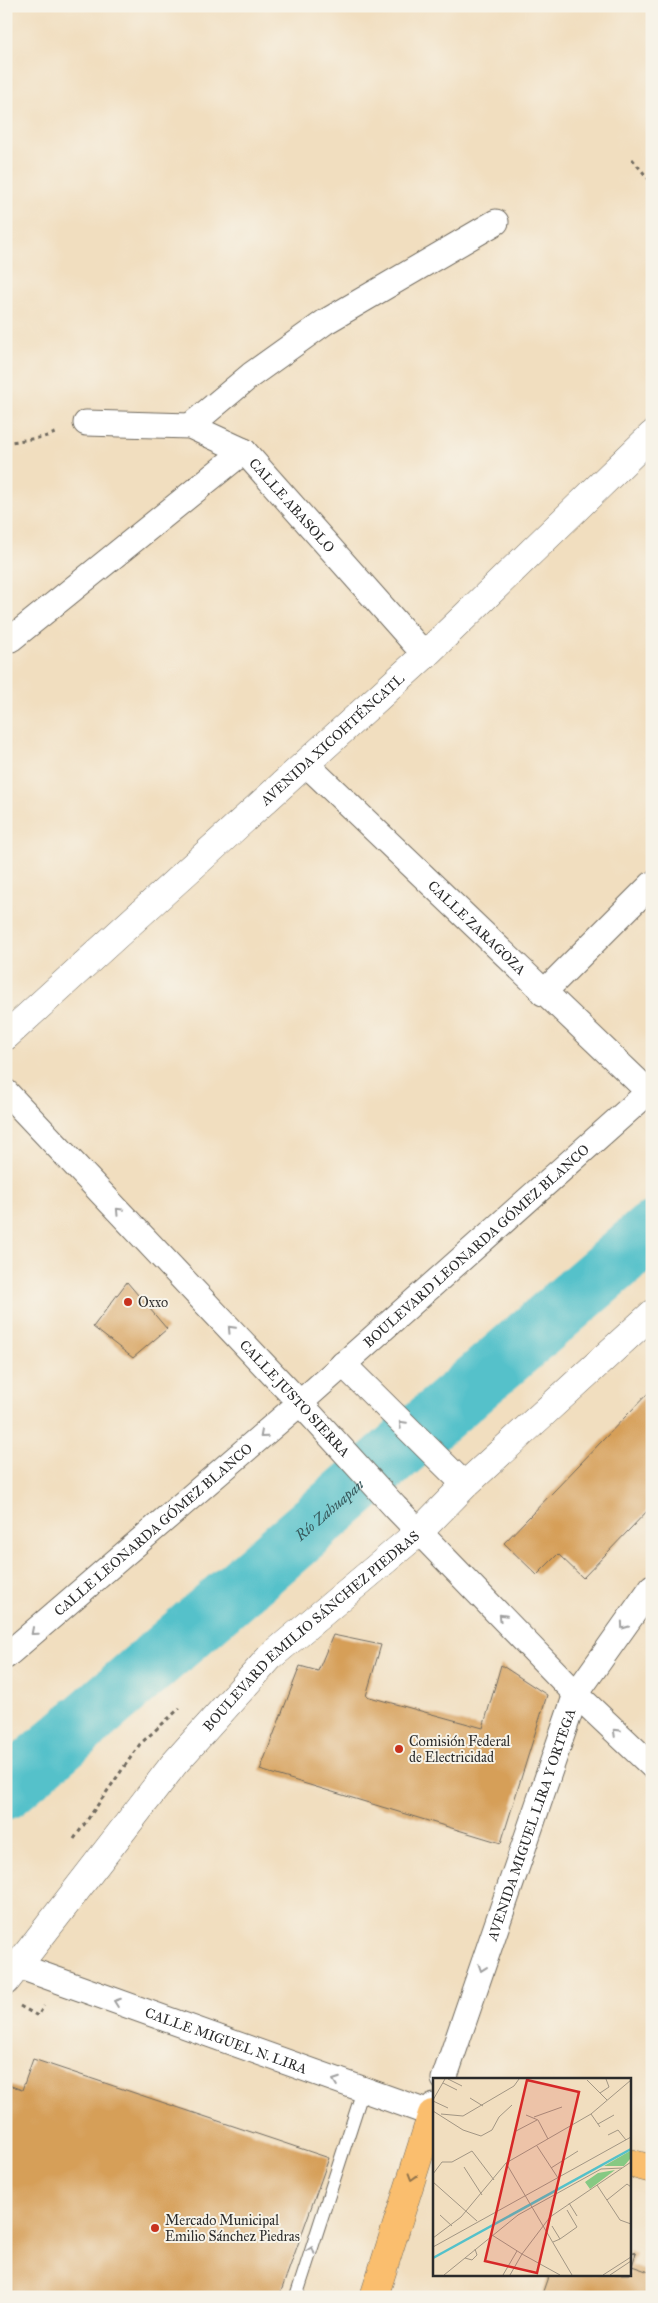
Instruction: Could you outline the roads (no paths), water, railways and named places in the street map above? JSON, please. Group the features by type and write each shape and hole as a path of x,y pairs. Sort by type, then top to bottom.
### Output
{"main road":[{"path":"374,2297 433,2111"},
{"path":"630,2163 652,2169"}],"street":[{"path":"190,426 251,375 325,322 496,222"},
{"name":"CALLE ABASOLO","path":"86,422 190,426 244,451 424,655"},
{"name":"AVENIDA XICOHTÉNCATL","path":"6,1036 424,655 652,434"},
{"path":"11,639 244,451"},
{"name":"CALLE ZARAGOZA","path":"305,763 543,993 650,1090"},
{"path":"543,993 652,884"},
{"name":"BOULEVARD LEONARDA GÓMEZ BLANCO","path":"300,1403 650,1090"},
{"name":"CALLE JUSTO SIERRA","path":"6,1092 322,1426 395,1507 576,1694 652,1766"},
{"name":"BOULEVARD EMILIO SÁNCHEZ PIEDRAS","path":"13,1984 174,1764 270,1657 419,1532 465,1484 652,1314"},
{"path":"343,1364 465,1484"},
{"name":"CALLE LEONARDA GÓMEZ BLANCO","path":"6,1656 300,1403"},
{"name":"AVENIDA MIGUEL LIRA Y ORTEGA","path":"444,2078 576,1694 652,1587"},
{"name":"CALLE MIGUEL N. LIRA","path":"13,1984 433,2111"}],"lane":[{"path":"296,2297 363,2090"}],"waterway":[{"name":"Río Zahuapan","path":"6,1790 652,1231"}],"place":[{"name":"Oxxo","path":"128,1302"},
{"name":"Comisión Federal de Electricidad","path":"399,1749"},
{"name":"Mercado Municipal Emilio Sánchez Piedras","path":"155,2228"}]}
